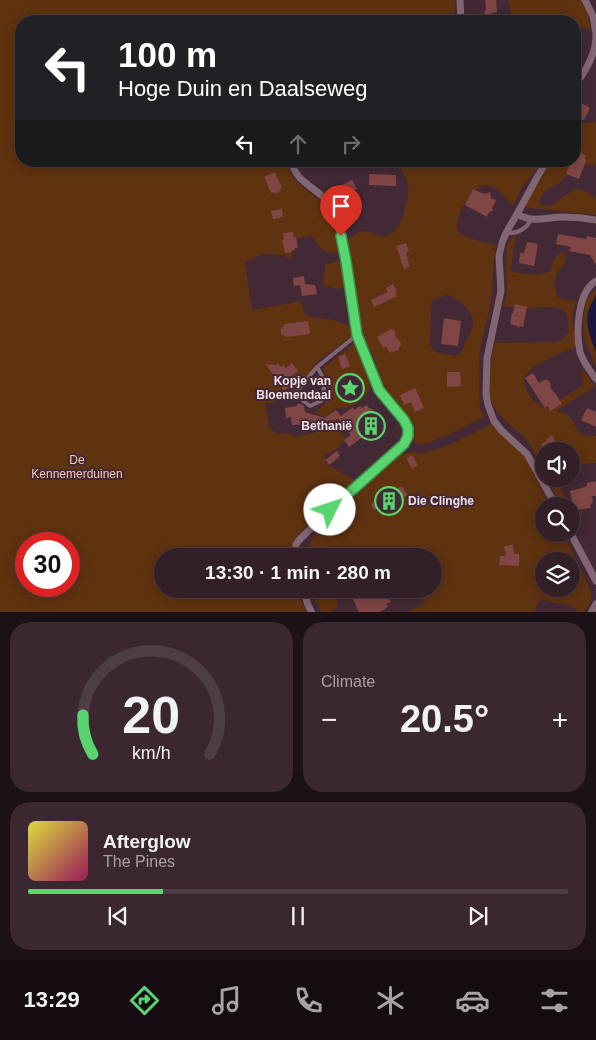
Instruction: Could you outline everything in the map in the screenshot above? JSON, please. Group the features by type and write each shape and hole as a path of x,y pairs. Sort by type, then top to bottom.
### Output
{"street":[{"path":"460,0 461,15"},
{"path":"581,76 595,46 596,35 592,16 585,0"},
{"path":"293,167 301,180 325,199 331,208 341,236 357,335 379,390 404,420 408,428 408,436 404,444 325,514 301,538 296,544 296,548"},
{"path":"543,167 506,232 502,243 500,256 500,298 487,358 486,394 494,421 527,454 551,497"},
{"path":"517,214 531,219 565,217 596,220"},
{"path":"596,281 591,284 583,299 579,329 580,352 596,379"},
{"path":"575,542 596,580"},
{"path":"306,598 312,612"},
{"path":"591,612 596,604"}],"lane":[{"path":"506,232 514,234 522,230 528,226 531,219"},
{"path":"317,367 323,376 324,391 321,401 310,406 300,399 297,391 317,367 357,335"}],"green space":[{"name":"De Kennemerduinen","path":"0,0 455,0 454,15 15,15 15,167 289,167 291,175 298,183 326,206 333,220 341,252 326,252 311,235 291,240 293,257 285,258 285,255 262,254 245,262 252,310 301,301 306,316 334,320 349,326 352,336 315,364 312,371 295,391 285,393 272,403 265,403 269,428 278,434 288,433 295,437 338,429 344,436 344,440 336,449 326,454 325,463 356,480 303,530 294,540 291,548 154,548 154,598 301,598 306,612 0,612"},
{"path":"508,0 581,0 588,13 590,29 581,27 581,15 512,15"},
{"path":"581,122 596,122 596,165 581,163"},
{"path":"400,167 538,167 521,189 513,206 498,190 486,185 475,190 460,213 457,228 460,233 472,239 496,245 490,306 479,359 480,410 485,416 453,433 422,445 417,444 411,439 411,426 405,415 383,389 374,372 376,362 371,351 364,346 348,239 364,231 378,236 388,235 393,232 401,221 406,206 408,186","holes":["448,295 461,303 471,314 473,324 462,350 456,356 434,351 430,344 432,301"]},
{"path":"548,167 569,167 562,180 542,194 539,203 542,205 551,206 574,189 588,193 596,198 596,215 524,207"},
{"path":"516,234 511,269 513,272 546,273 550,271 560,254 563,252 566,256 563,266 555,278 555,286 561,299 576,301 572,316 576,347 538,364 526,374 524,380 531,397 546,409 584,384 582,378 583,369 595,386 559,409 558,412 568,416 580,433 596,436 596,463 580,465 580,442 535,442 535,452 528,441 500,415 491,401 489,380 495,343 555,342 562,340 569,332 566,315 559,308 524,309 504,306 507,289 507,246 510,239"},
{"path":"341,261 344,288 338,289 323,285 325,264"},
{"path":"596,289 587,320 596,351 596,367 584,338 583,322 586,299"},
{"path":"354,343 371,386 366,395 357,403 347,408 337,408 331,412 339,424 338,429 329,418 314,413 325,403 328,393 323,368"},
{"path":"491,424 526,457 535,476 535,487 540,487 545,497 535,497 535,542 567,542 573,552 535,552 535,597 580,597 580,566 591,594 591,601 584,612 579,612 573,607 543,600 538,601 535,612 406,612 423,604 422,598 442,598 442,548 309,548 315,535 398,454 416,452 422,454 451,444"},
{"path":"551,487 562,487 565,497 556,497"},
{"path":"314,598 336,598 338,605 332,612 321,612"}],"shaded area":[{"path":"596,296 596,352 589,331 588,317"}],"building":[{"path":"485,0 496,0 497,12 486,15 484,14 486,9"},
{"path":"581,103 590,108 584,120 581,118"},
{"path":"581,153 586,155 586,161 579,179 566,174 569,167 581,167"},
{"path":"275,172 282,188 275,194 274,192 271,193 264,177"},
{"path":"369,174 396,175 396,186 369,185"},
{"path":"352,180 357,189 344,198 339,188"},
{"path":"473,189 484,194 490,192 491,198 496,200 492,208 493,211 489,212 487,217 465,205"},
{"path":"282,209 283,217 273,219 271,211"},
{"path":"293,232 298,248 295,248 292,252 285,253 282,240 284,239 283,233"},
{"path":"558,234 586,239 587,236 596,238 596,265 590,255 569,251 571,247 556,244"},
{"path":"527,242 538,244 534,266 519,263 520,253 524,253"},
{"path":"406,243 409,251 406,253 407,259 410,266 404,269 396,246"},
{"path":"304,276 305,284 315,285 317,294 302,296 300,285 294,286 293,278"},
{"path":"393,284 397,291 395,292 397,296 374,307 371,300 388,292 386,288"},
{"path":"515,304 527,307 523,327 520,326 518,328 510,324"},
{"path":"444,318 461,321 458,346 441,344"},
{"path":"307,321 309,334 287,337 281,334 281,329 285,324"},
{"path":"391,329 394,330 401,344 400,349 390,353 386,346 383,348 377,337"},
{"path":"345,354 350,366 342,369 338,357"},
{"path":"278,363 281,367 284,365 286,368 292,363 298,371 286,380 290,386 284,391 266,364 276,365"},
{"path":"447,372 460,372 461,386 447,387"},
{"path":"533,373 539,383 548,380 551,384 550,387 562,404 550,411 548,406 545,408 525,378"},
{"path":"415,388 424,408 415,412 411,402 404,405 400,395"},
{"name":"Bethanië","path":"297,404 304,406 305,412 325,418 336,410 341,416 353,407 354,410 360,406 362,408 367,405 379,416 378,420 382,428 374,433 370,432 349,447 344,440 351,435 338,419 326,421 323,427 318,424 292,425 291,417 286,418 285,408 297,406"},
{"path":"587,408 596,412 596,427 581,420"},
{"path":"552,435 556,442 545,442 547,441 546,439"},
{"path":"337,451 340,456 329,465 325,460"},
{"path":"412,455 418,465 412,469 406,458"},
{"path":"596,481 596,496 592,496 593,503 590,504 591,508 580,509 580,497 571,497 570,491 587,486 587,483"},
{"name":"Die Clinghe","path":"402,486 408,495 402,498 403,502 383,516 377,508 375,510 371,505 379,497 394,488 395,490"},
{"path":"513,545 514,554 519,554 519,566 499,565 500,556 506,556 504,546"},
{"path":"353,598 388,598 391,602 386,604 388,607 380,612 359,612"}],"place":[{"name":"Kopje van Bloemendaal","path":"350,388"},
{"name":"Bethanië","path":"371,426"},
{"name":"Die Clinghe","path":"389,501"}],"route":[{"path":"330,510 404,444 408,432 404,420 379,390 357,335 341,236"}]}
